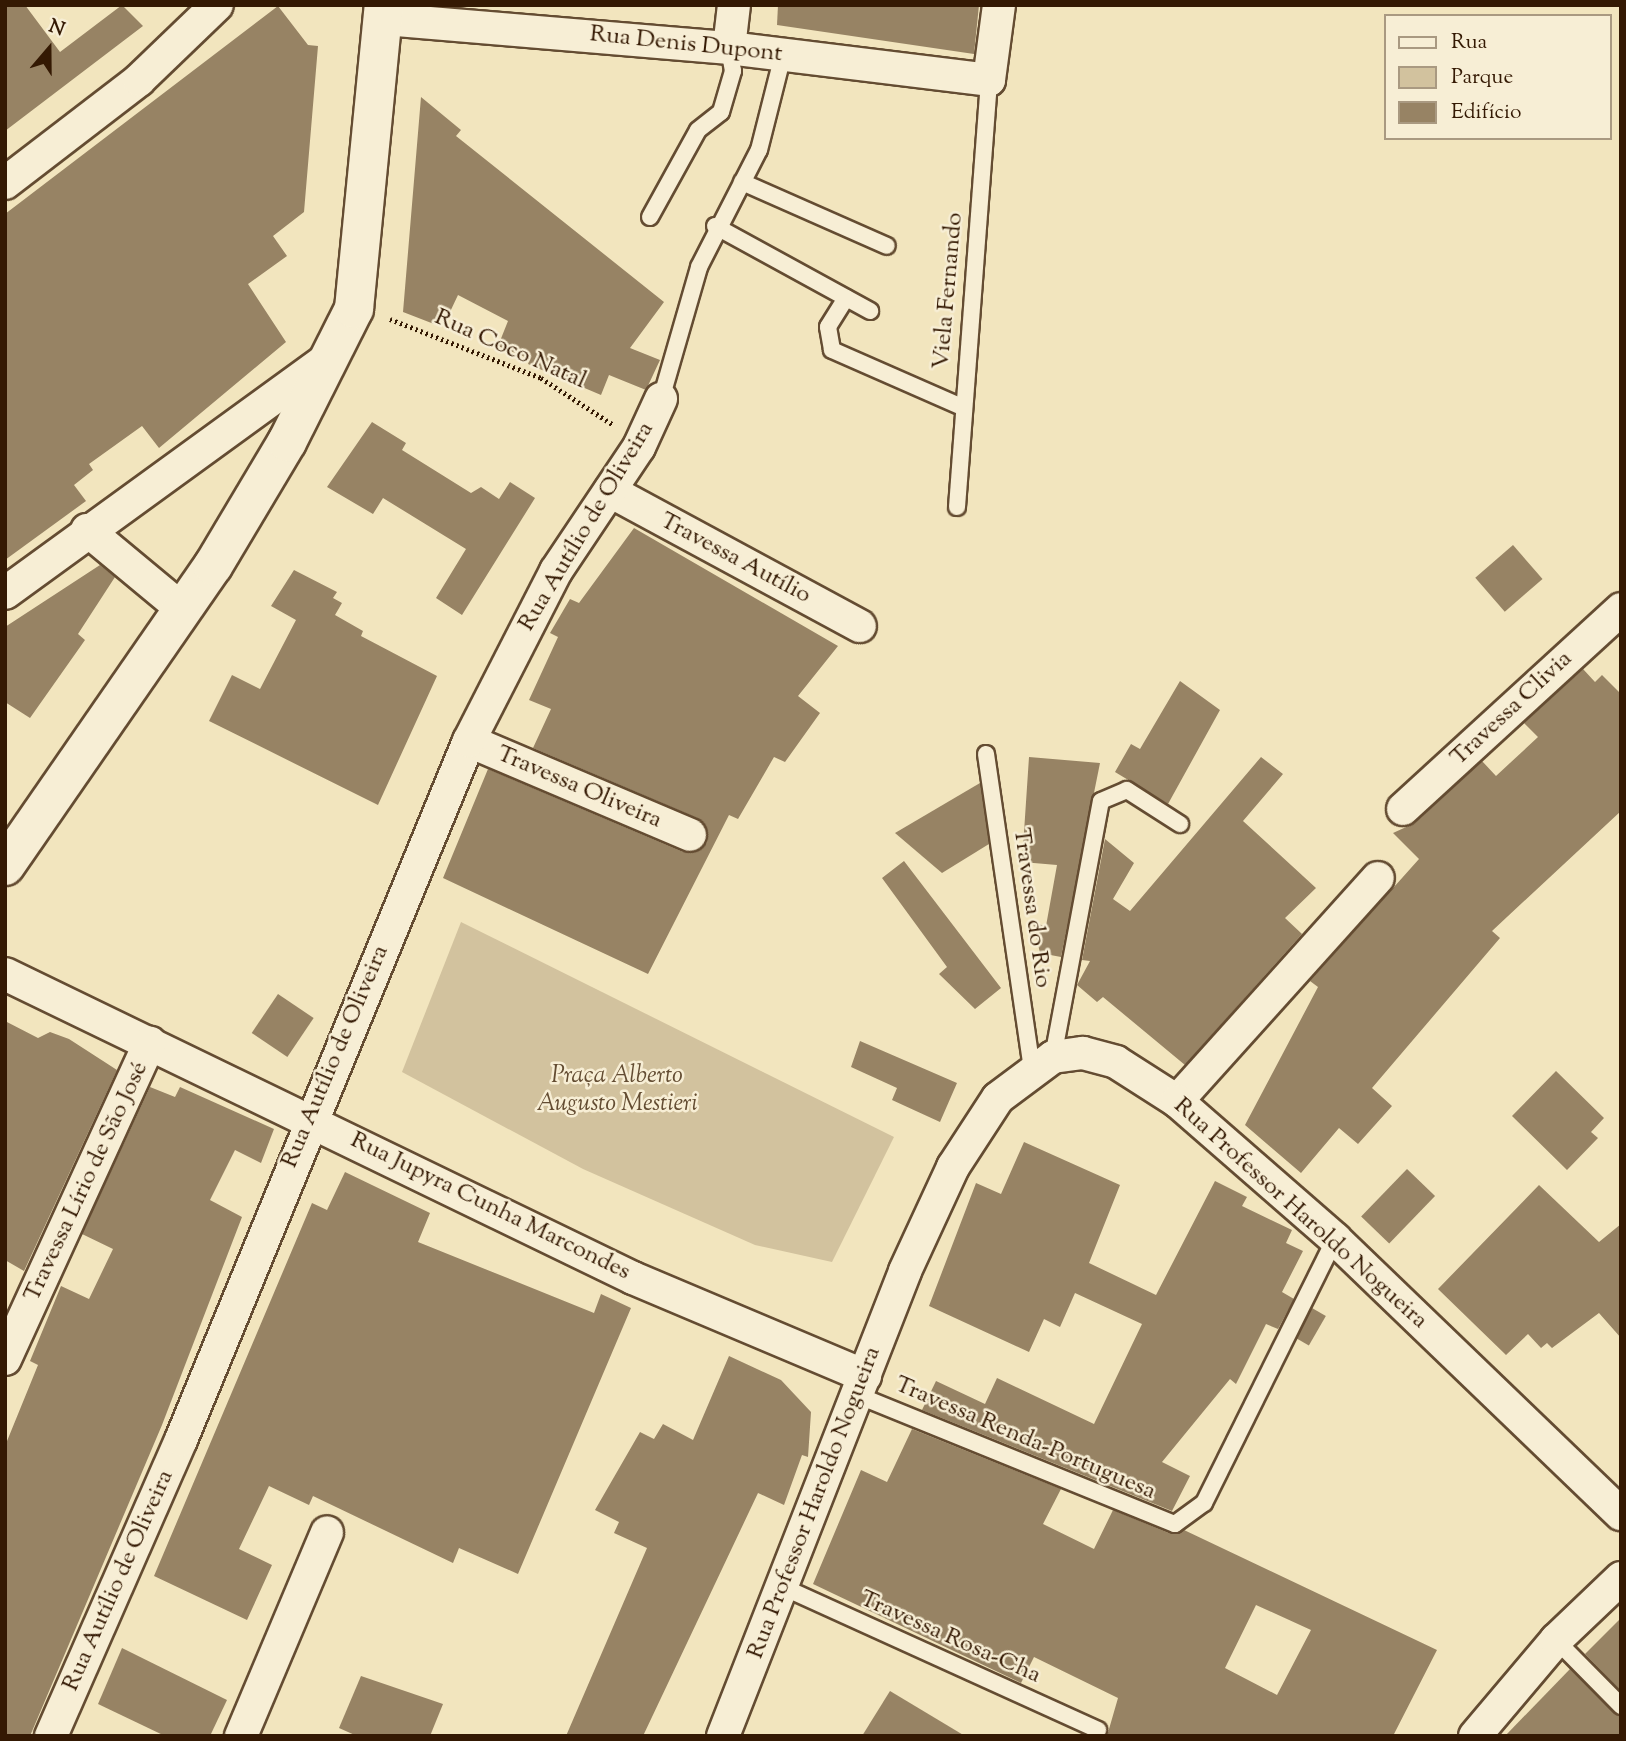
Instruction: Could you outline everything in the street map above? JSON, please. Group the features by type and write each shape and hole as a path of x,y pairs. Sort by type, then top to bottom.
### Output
{"street":[{"path":"5,183 139,80 217,5"},
{"path":"729,48 734,5"},
{"path":"989,80 999,5"},
{"path":"5,866 182,609 287,442 354,309 384,12"},
{"name":"Rua Denis Dupont","path":"384,12 729,48 989,80"},
{"path":"5,593 87,530 332,355"},
{"name":"Rua Autílio de Oliveira","path":"51,1736 181,1440 309,1118 469,741 556,571 639,447 662,399"},
{"name":"Travessa Autílio","path":"610,491 860,626"},
{"path":"87,530 182,609"},
{"name":"Travessa Clivia","path":"1403,809 1621,609"},
{"name":"Travessa Oliveira","path":"469,741 690,835"},
{"path":"1177,1101 1378,878"},
{"name":"Rua Jupyra Cunha Marcondes","path":"5,974 309,1118 633,1278 861,1385"},
{"name":"Travessa Lírio de São José","path":"5,1359 150,1043"},
{"name":"Rua Professor Haroldo Nogueira","path":"723,1736 861,1385 953,1167 998,1098 1042,1063 1083,1053 1116,1062 1177,1101 1335,1239 1621,1514"},
{"path":"241,1736 327,1532"},
{"path":"1475,1736 1556,1640 1621,1578"}],"lane":[{"path":"650,217 698,131 721,112 733,71 729,48"},
{"path":"662,399 715,226 759,150 783,55"},
{"name":"Viela Fernando","path":"957,507 962,407 989,80"},
{"path":"742,181 887,246"},
{"path":"715,226 870,311"},
{"path":"846,298 828,327 832,350 962,407"},
{"name":"Travessa do Rio","path":"986,754 1042,1063"},
{"path":"1042,1063 1101,801 1127,790 1180,824"},
{"name":"Travessa Renda-Portuguesa","path":"861,1385 1175,1524 1204,1503 1335,1239"},
{"name":"Travessa Rosa-Cha","path":"783,1587 1098,1730"},
{"path":"1556,1640 1621,1706"}],"path":[{"name":"Rua Coco Natal","path":"354,309 541,378 589,404 639,447"}],"green space":[{"name":"Praça Alberto Augusto Mestieri","path":"461,922 894,1137 832,1262 755,1245 583,1169 402,1072"}],"building":[{"path":"5,5 25,5 60,52 122,5 143,26 5,131"},
{"path":"778,5 979,5 974,54 777,25"},
{"path":"278,6 308,45 318,46 304,212 273,236 287,256 248,284 286,342 159,448 142,426 89,464 93,470 74,485 86,501 5,560 5,214"},
{"path":"421,97 461,130 456,136 664,302 630,348 660,360 646,390 609,375 601,395 528,364 530,359 498,346 508,321 458,295 449,314 440,310 434,324 403,312"},
{"path":"372,422 406,443 402,450 471,493 481,487 499,499 510,482 535,498 462,615 436,598 466,549 383,498 373,514 327,487"},
{"path":"634,528 838,646 798,696 820,713 785,762 774,757 738,819 729,815 648,974 443,878 488,769 683,852 707,843 708,832 697,818 533,748 551,709 529,700 558,637 550,633 570,599 579,603"},
{"path":"1513,545 1543,579 1505,612 1475,578"},
{"path":"100,565 115,577 78,634 85,640 30,718 5,702 5,627"},
{"path":"294,570 337,592 333,598 342,603 335,615 363,631 361,636 437,676 378,805 209,721 232,675 260,689 296,620 271,606"},
{"path":"1583,669 1595,682 1602,675 1621,694 1621,811 1492,931 1500,938 1372,1088 1392,1106 1358,1144 1339,1128 1301,1173 1245,1125 1318,987 1310,981 1419,859 1393,833 1415,823 1482,761 1496,776 1538,737 1524,723"},
{"path":"1180,681 1220,710 1168,804 1115,772 1131,744 1140,749"},
{"path":"1029,757 1100,763 1061,957 1040,953 1033,923 1046,926 1057,865 1022,862"},
{"path":"1261,757 1283,774 1243,821 1316,888 1285,918 1302,934 1185,1065 1103,997 1097,1002 1077,985 1090,961 1082,960 1105,839 1134,863 1113,899 1130,911"},
{"path":"980,783 989,844 942,873 895,833"},
{"path":"904,861 1001,988 975,1009 939,974 947,967 882,878"},
{"path":"278,994 314,1018 287,1057 252,1033"},
{"path":"5,1021 38,1038 50,1032 69,1039 117,1070 24,1271 5,1260"},
{"path":"860,1041 957,1083 940,1122 892,1100 897,1088 851,1067"},
{"path":"1556,1071 1604,1118 1591,1132 1598,1138 1567,1170 1512,1116"},
{"path":"150,1087 175,1097 180,1087 274,1129 261,1163 235,1150 210,1200 242,1217 162,1425 30,1736 5,1736 5,1446 38,1365 30,1361 61,1286 89,1299 113,1249 82,1234"},
{"path":"1024,1142 1120,1185 1089,1263 1156,1295 1215,1181 1247,1197 1242,1206 1292,1230 1286,1243 1303,1251 1282,1292 1294,1299 1278,1329 1266,1324 1236,1384 1230,1379 1162,1462 1190,1476 1172,1511 922,1410 936,1381 985,1404 997,1378 1094,1424 1142,1324 1075,1293 1060,1327 1044,1319 1029,1352 929,1306 976,1183 1001,1194"},
{"path":"1407,1169 1435,1196 1389,1244 1361,1216"},
{"path":"345,1172 430,1213 418,1242 594,1313 601,1294 631,1308 518,1574 459,1548 453,1563 313,1496 309,1505 269,1486 239,1549 272,1565 247,1620 154,1576 312,1203 327,1210"},
{"path":"1539,1185 1599,1242 1621,1224 1621,1338 1599,1313 1552,1348 1547,1343 1541,1348 1528,1334 1506,1355 1438,1289"},
{"path":"1312,1308 1326,1316 1309,1345 1295,1337"},
{"path":"729,1356 781,1380 811,1412 808,1457 802,1455 784,1505 758,1493 643,1736 566,1736 647,1548 614,1533 619,1522 595,1510 640,1432 654,1439 663,1424 693,1440"},
{"path":"912,1429 1061,1489 1043,1524 1094,1549 1113,1510 1171,1534 1184,1530 1437,1650 1393,1736 1107,1736 1118,1698 1034,1657 1021,1683 813,1584 861,1470 887,1482","holes":["1256,1605 1311,1630 1277,1695 1225,1668"]},
{"path":"1621,1618 1621,1691 1585,1654"},
{"path":"122,1648 227,1700 210,1736 165,1736 98,1704"},
{"path":"1570,1669 1621,1716 1621,1736 1505,1736"},
{"path":"361,1676 443,1704 430,1736 357,1736 339,1728"},
{"path":"890,1691 965,1736 862,1736"}]}
